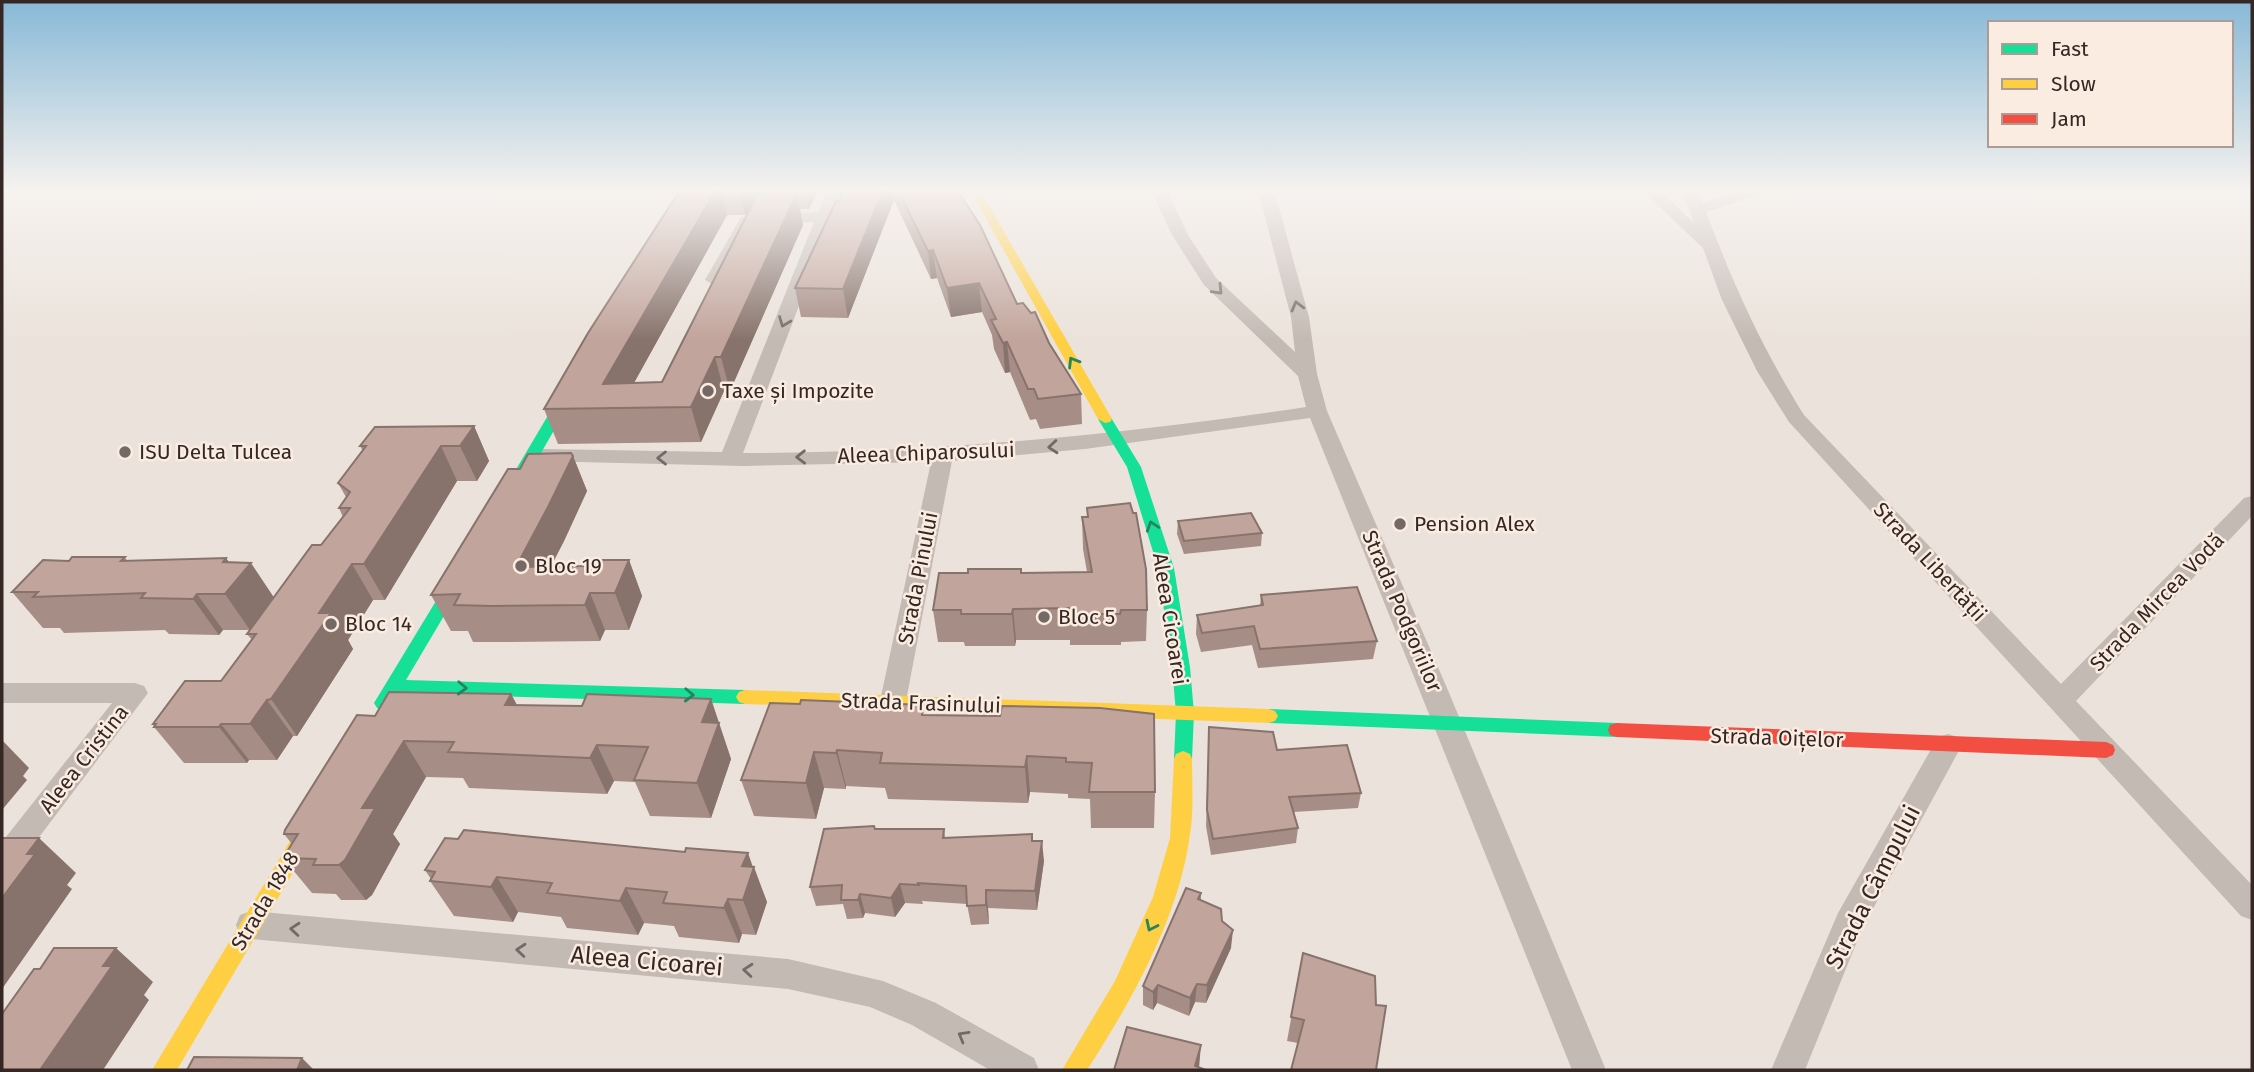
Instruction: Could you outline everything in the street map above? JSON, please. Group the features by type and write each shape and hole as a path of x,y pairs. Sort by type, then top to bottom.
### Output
{"street":[{"path":"706,298 736,240"},
{"path":"730,458 816,240"},
{"name":"Aleea Cicoarei","path":"1002,240 1134,467 1166,568 1185,713 1180,838 1159,910 1101,1030 1074,1070"},
{"path":"1184,240 1210,281 1307,374"},
{"name":"Strada Podgoriilor","path":"1279,240 1300,317 1307,374 1317,411 1449,724 1589,1070"},
{"name":"Strada Libertății","path":"1703,240 1712,248 1731,300 1767,371 1796,418 2252,906"},
{"path":"1709,240 1712,248"},
{"path":"505,501 580,374"},
{"name":"Aleea Chiparosului","path":"532,456 943,456 1121,441 1317,411"},
{"name":"Strada Pinului","path":"893,701 943,456"},
{"name":"Strada Mircea Vodă","path":"2060,701 2252,503"},
{"path":"373,719 469,561"},
{"name":"Strada Frasinului","path":"393,686 893,701 1449,724"},
{"name":"Aleea Cristina","path":"2,693 135,692 2,864"},
{"name":"Strada Oițelor","path":"1449,724 2106,750"},
{"name":"Strada Câmpului","path":"1788,1070 1849,923 1948,745"},
{"name":"Strada 1848","path":"164,1070 319,810"},
{"name":"Aleea Cicoarei","path":"251,925 788,974 883,996 924,1014 1022,1070"}],"building":[{"path":"648,240 687,240 603,384 662,382 734,240 775,240 721,357 715,357 691,407 544,409 588,333"},
{"path":"818,240 863,240 843,289 795,288"},
{"path":"923,240 987,240 1017,304 1023,303 1031,313 1035,312 1049,343 1081,394 1038,399 1034,389 1028,389 1007,342 1003,343 991,320 996,319 979,283 947,288 933,250 928,251"},
{"path":"474,426 460,446 441,446 364,564 352,564 319,613 331,613 271,699 267,700 250,724 154,727 156,724 153,724 185,681 221,681 256,634 247,634 312,545 321,545 350,508 339,508 350,492 338,483 366,446 360,446 375,427"},
{"path":"571,453 573,456 516,567 586,566 589,560 629,560 615,593 590,593 585,605 454,605 460,594 431,595 508,469 520,469 528,454"},
{"path":"1130,503 1133,513 1136,513 1146,569 1147,610 1121,610 1120,614 1069,614 1069,608 1013,609 1012,614 961,614 961,610 933,610 939,573 968,573 968,569 1021,569 1021,573 1092,572 1082,517 1088,517 1087,508"},
{"path":"1251,513 1262,533 1184,541 1178,521"},
{"path":"72,557 125,557 121,561 226,558 223,562 251,563 225,594 197,594 193,599 141,598 145,593 33,597 38,592 12,592 43,560 69,561"},
{"path":"1357,587 1377,641 1260,649 1254,626 1202,633 1197,615 1263,605 1261,595"},
{"path":"389,692 511,694 505,705 582,706 587,694 711,699 702,722 719,723 697,783 634,780 648,747 597,745 590,758 448,752 454,742 404,741 362,808 375,808 345,860 339,865 313,865 316,859 283,858 298,834 284,834 285,830 357,715 375,716"},
{"path":"801,700 924,705 922,715 1000,716 1002,706 1100,708 1154,714 1155,792 1089,792 1092,763 1066,762 1066,758 1027,756 1025,767 880,763 882,753 837,750 836,753 814,752 806,783 741,780 770,703 800,704"},
{"path":"1209,727 1273,732 1277,750 1347,745 1361,793 1289,797 1298,828 1213,839 1207,810"},
{"path":"874,826 875,829 944,829 943,838 1032,834 1032,841 1042,841 1035,891 986,890 986,905 967,906 966,886 900,884 891,898 860,894 858,900 841,900 842,885 810,887 824,829"},
{"path":"464,830 685,852 686,848 748,853 742,866 754,867 743,900 728,899 724,908 663,903 667,892 626,888 620,901 547,893 552,883 497,877 491,887 430,881 435,872 425,870 445,838 458,839"},
{"path":"2,838 39,838 27,854 35,854 2,898"},
{"path":"1186,888 1201,893 1198,899 1221,909 1222,921 1233,930 1207,985 1197,984 1190,998 1158,985 1153,992 1143,986"},
{"path":"54,948 116,948 103,966 112,966 40,1070 2,1070 2,1014 34,969 40,969"},
{"path":"1303,953 1375,976 1376,1005 1386,1006 1376,1070 1291,1070 1304,1020 1291,1017"},
{"path":"1127,1027 1201,1045 1195,1066 1206,1070 1114,1070"},
{"path":"194,1057 302,1058 297,1070 187,1070"}],"traffic: fast":[{"path":"510,493 573,385"},
{"path":"1105,419 1134,467 1166,568 1181,667 1185,713 1183,759"},
{"path":"383,703 462,572"},
{"path":"393,686 745,697"},
{"path":"1269,716 1617,730"}],"traffic: slow":[{"path":"1003,240 1105,419"},
{"path":"745,697 1269,716"},
{"path":"1074,1070 1123,989 1164,897 1180,838 1183,759"},
{"path":"164,1070 311,824"}],"traffic: jam":[{"path":"1617,730 2106,750"}],"place":[{"name":"Taxe și Impozite","path":"708,391"},
{"name":"ISU Delta Tulcea","path":"125,452"},
{"name":"Pension Alex","path":"1400,524"},
{"name":"Bloc 19","path":"521,566"},
{"name":"Bloc 5","path":"1044,617"},
{"name":"Bloc 14","path":"331,624"}]}
